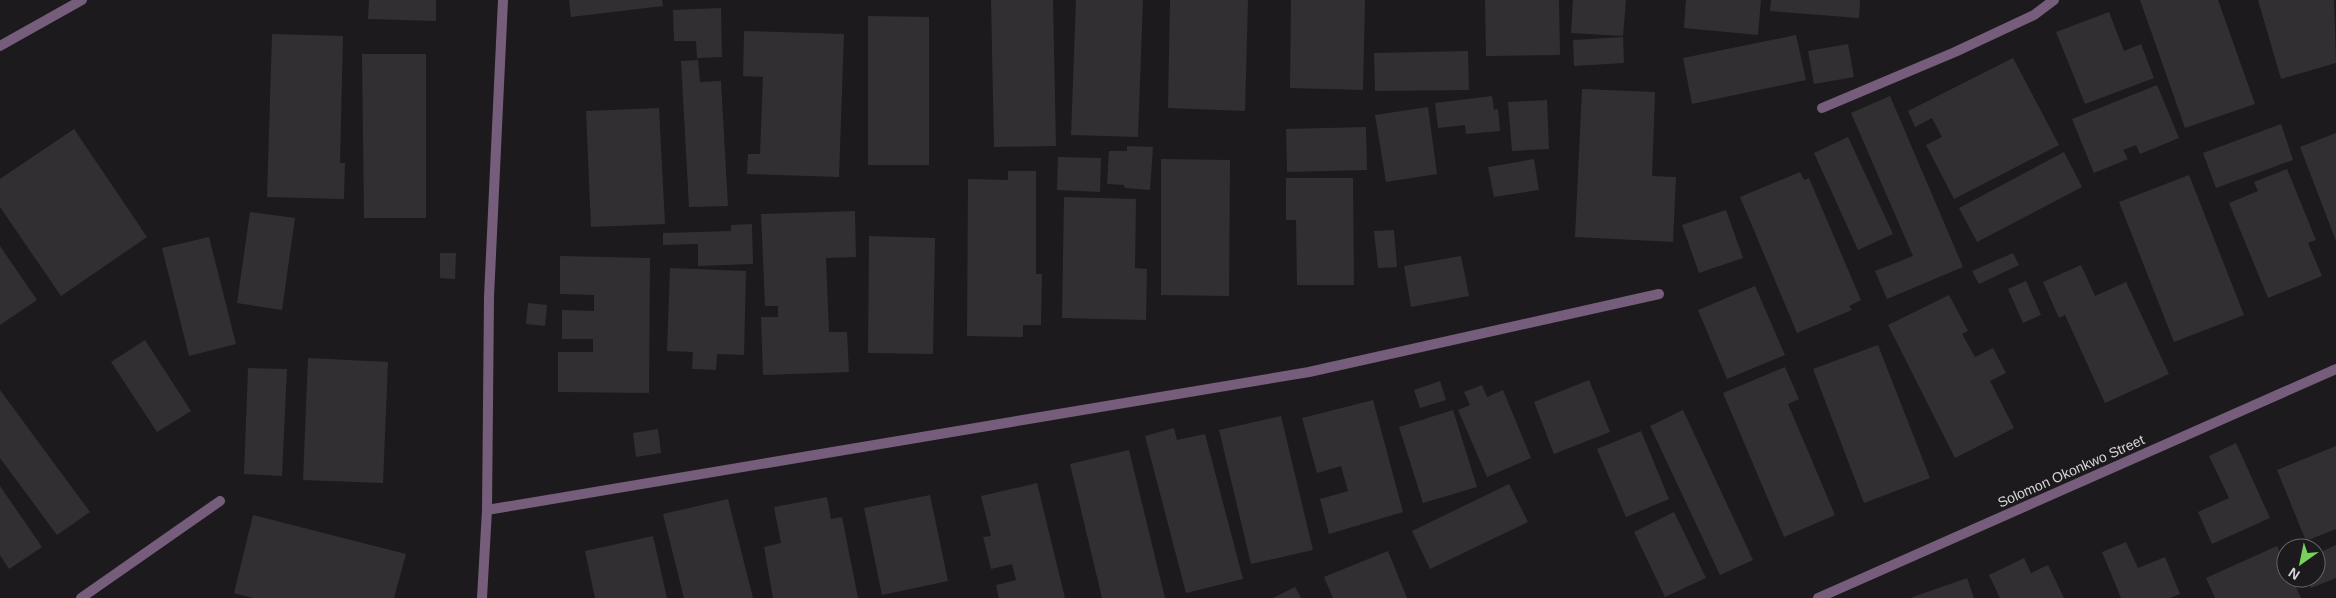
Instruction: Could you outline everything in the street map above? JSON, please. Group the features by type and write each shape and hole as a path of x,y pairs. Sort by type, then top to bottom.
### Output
{"street":[{"path":"0,46 82,0"},
{"path":"482,598 487,510 489,297 503,0"},
{"path":"1822,108 1955,52 2034,14 2054,0"},
{"path":"487,510 1309,372 1659,294"},
{"name":"Solomon Okonkwo Street","path":"1818,598 1834,595 2336,369"},
{"path":"81,598 220,501"}],"building":[{"path":"369,0 436,0 436,21 368,19"},
{"path":"569,0 662,0 663,6 571,17"},
{"path":"991,0 1053,0 1056,146 994,147"},
{"path":"1076,0 1143,0 1138,137 1071,135"},
{"path":"1170,0 1248,0 1245,111 1168,108"},
{"path":"1291,0 1365,0 1363,90 1290,88"},
{"path":"1485,0 1559,0 1560,55 1486,56"},
{"path":"1573,0 1626,0 1623,36 1571,33"},
{"path":"1686,0 1761,0 1758,35 1684,28"},
{"path":"1771,0 1860,0 1859,18 1770,11"},
{"path":"2140,0 2218,0 2255,104 2185,128"},
{"path":"2258,0 2334,0 2336,63 2281,79"},
{"path":"721,8 722,57 697,58 696,41 674,41 673,10"},
{"path":"2109,12 2124,51 2141,44 2154,78 2085,104 2056,32"},
{"path":"868,16 929,17 929,165 868,165"},
{"path":"744,31 844,34 839,177 747,174 748,154 760,154 763,77 743,76"},
{"path":"272,34 343,36 340,163 345,163 344,199 267,197"},
{"path":"1796,35 1806,80 1692,104 1683,58"},
{"path":"1623,37 1624,63 1574,66 1573,40"},
{"path":"1848,44 1854,77 1814,84 1808,51"},
{"path":"1468,51 1469,90 1375,91 1374,53"},
{"path":"362,54 426,54 426,218 364,218"},
{"path":"2013,58 2059,145 1954,199 1926,145 1942,137 1932,118 1915,127 1908,111"},
{"path":"698,60 700,82 721,81 728,206 689,207 681,61"},
{"path":"2157,85 2179,138 2140,154 2136,145 2123,150 2128,159 2094,173 2072,119"},
{"path":"1582,89 1655,92 1652,176 1676,177 1673,242 1575,237"},
{"path":"1492,96 1494,110 1498,109 1500,131 1466,134 1465,125 1438,128 1435,103"},
{"path":"1890,96 1963,267 1887,299 1875,271 1913,256 1851,113"},
{"path":"1547,100 1549,149 1512,151 1508,102"},
{"path":"1428,107 1437,174 1386,182 1375,115"},
{"path":"659,108 665,224 591,227 586,111"},
{"path":"2281,124 2293,160 2216,188 2203,153"},
{"path":"1366,127 1367,170 1287,172 1286,129"},
{"path":"74,129 147,237 61,296 0,207 0,179"},
{"path":"2336,133 2336,241 2300,147"},
{"path":"1848,137 1893,234 1858,250 1814,153"},
{"path":"1127,146 1153,147 1150,190 1107,184 1109,151 1127,151"},
{"path":"2064,152 2082,187 1977,242 1959,208"},
{"path":"1058,157 1101,158 1100,192 1057,190"},
{"path":"1161,159 1230,160 1229,296 1161,295"},
{"path":"1534,159 1539,190 1494,197 1488,167"},
{"path":"2287,169 2316,240 2308,243 2322,276 2268,298 2229,203 2258,191 2254,182"},
{"path":"1008,171 1036,171 1036,274 1042,274 1041,325 1023,325 1023,337 967,336 968,179 1008,180"},
{"path":"1800,172 1804,180 1809,178 1861,300 1849,306 1852,310 1797,333 1740,197"},
{"path":"2189,175 2244,315 2174,342 2119,202"},
{"path":"1286,178 1353,178 1354,285 1297,285 1296,220 1286,220"},
{"path":"1064,197 1136,199 1135,268 1147,269 1146,320 1062,318"},
{"path":"1726,210 1743,258 1699,273 1682,225"},
{"path":"855,211 856,257 826,258 829,332 847,332 849,372 763,375 761,317 778,317 778,306 765,306 761,214"},
{"path":"250,212 295,218 282,310 237,303"},
{"path":"752,224 753,264 698,266 698,244 663,245 663,233 731,231 731,225"},
{"path":"1394,230 1397,267 1378,268 1374,231"},
{"path":"869,236 935,238 933,354 868,353"},
{"path":"209,237 236,344 189,356 162,248"},
{"path":"0,246 37,300 0,325"},
{"path":"440,253 456,253 455,279 440,278"},
{"path":"2013,253 2019,265 1979,284 1972,271"},
{"path":"560,256 650,258 649,393 558,392 558,352 593,352 593,339 562,339 562,310 594,311 594,295 560,294"},
{"path":"1461,256 1469,296 1411,307 1404,266"},
{"path":"2081,265 2095,296 2126,282 2169,374 2105,403 2065,315 2059,318 2043,282"},
{"path":"670,268 746,271 744,355 717,354 716,370 692,369 693,352 667,351"},
{"path":"2026,281 2041,315 2023,323 2008,289"},
{"path":"1755,286 1785,355 1727,379 1698,310"},
{"path":"1949,295 1968,331 1962,334 1975,357 1993,348 2006,373 1990,381 2014,428 1955,458 1888,325"},
{"path":"528,303 547,305 545,326 526,324"},
{"path":"145,340 191,411 157,432 111,362"},
{"path":"1878,345 1930,478 1864,503 1813,369"},
{"path":"308,358 388,362 383,483 303,480"},
{"path":"1785,367 1799,399 1788,404 1835,515 1784,537 1723,393"},
{"path":"248,368 287,369 282,476 244,474"},
{"path":"1589,380 1610,432 1554,454 1534,402"},
{"path":"1440,381 1446,400 1420,408 1414,390"},
{"path":"1482,385 1487,397 1503,390 1531,458 1487,477 1458,410 1470,405 1464,392"},
{"path":"0,390 90,512 57,535 0,458"},
{"path":"1373,400 1403,512 1329,534 1320,499 1348,491 1341,466 1317,473 1302,418"},
{"path":"1453,410 1477,487 1423,503 1399,427"},
{"path":"1683,410 1753,560 1720,575 1650,426"},
{"path":"1281,416 1313,550 1251,564 1219,430"},
{"path":"1174,428 1177,440 1205,434 1243,579 1186,593 1145,436"},
{"path":"658,429 661,453 636,457 633,433"},
{"path":"1641,431 1669,499 1626,517 1597,449"},
{"path":"2236,443 2270,518 2212,544 2198,512 2229,498 2209,456"},
{"path":"2336,446 2336,529 2314,538 2305,538 2277,470"},
{"path":"1129,450 1165,598 1102,598 1070,464"},
{"path":"1037,483 1065,598 999,598 996,585 1016,580 1012,564 991,569 983,537 991,536 981,496"},
{"path":"1509,484 1528,522 1430,569 1412,531"},
{"path":"0,486 42,547 9,569 0,555"},
{"path":"930,495 948,581 882,595 864,508"},
{"path":"827,497 831,519 842,517 858,598 773,598 764,547 781,543 774,507"},
{"path":"728,499 753,598 684,598 663,514"},
{"path":"1674,512 1706,578 1665,597 1634,532"},
{"path":"253,515 406,554 394,598 253,598 234,593"},
{"path":"653,536 667,598 595,598 585,551"},
{"path":"2126,542 2138,568 2165,557 2180,594 2170,598 2121,598 2102,552"},
{"path":"2336,545 2336,578 2326,582 2326,550"},
{"path":"2276,546 2276,588 2296,588 2301,598 2215,598 2206,578"},
{"path":"1388,551 1407,598 1333,598 1324,577"},
{"path":"2024,558 2031,573 2048,565 2064,598 2000,598 1989,575"},
{"path":"1967,578 1974,598 1910,598"},
{"path":"1295,587 1301,598 1273,598"}]}
